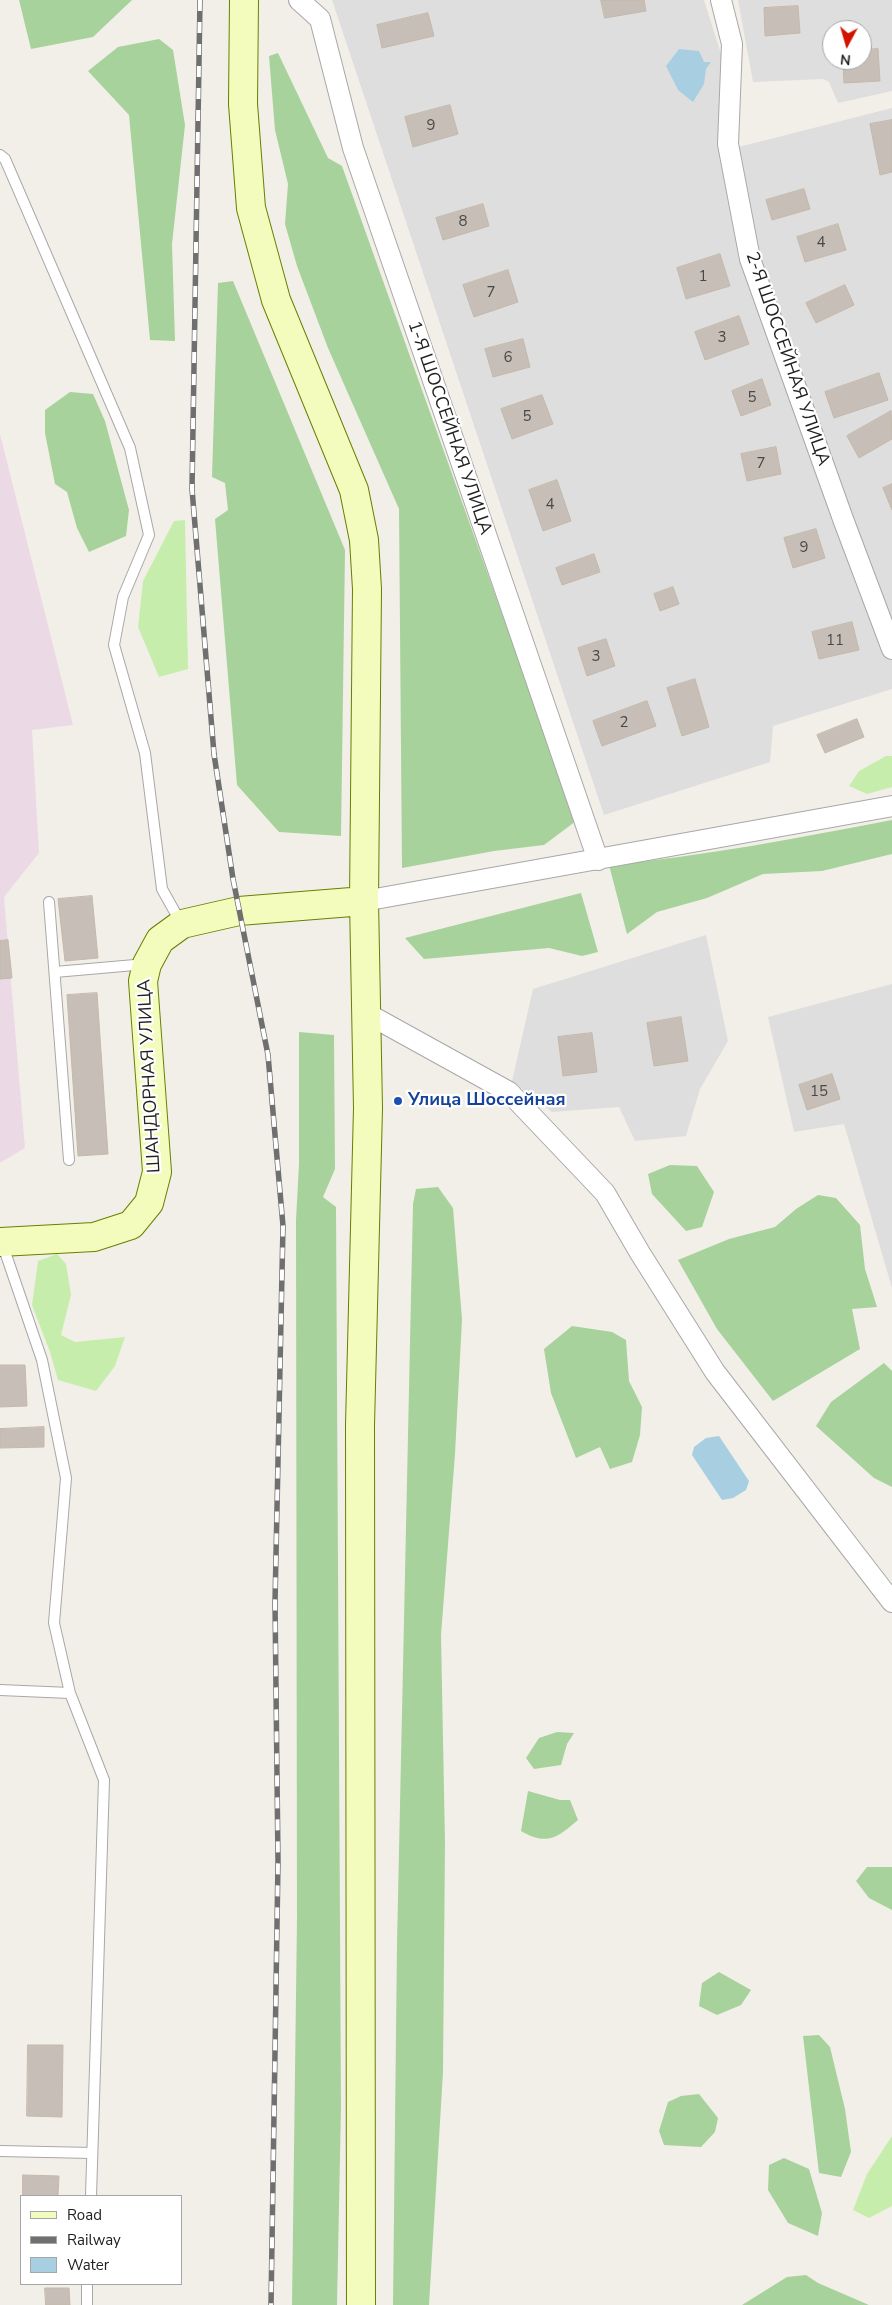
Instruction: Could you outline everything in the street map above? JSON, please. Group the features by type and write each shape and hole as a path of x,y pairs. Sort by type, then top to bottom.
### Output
{"main road":[{"path":"244,0 243,104 251,208 276,300 354,490 364,540 367,589 364,901 368,1150 360,1425 361,2305"},
{"name":"ШАНДОРНАЯ УЛИЦА","path":"1,1240 94,1237 131,1225 149,1204 157,1172 143,981 147,964 160,940 182,924 239,911 364,901"}],"street":[{"name":"1-Я ШОССЕЙНАЯ УЛИЦА","path":"299,0 320,19 354,148 598,860"},
{"name":"2-Я ШОССЕЙНАЯ УЛИЦА","path":"721,0 732,44 728,144 750,259 892,649"},
{"path":"364,901 892,806"},
{"path":"366,1013 508,1092 605,1192 640,1253 715,1372 892,1602"}],"lane":[{"path":"0,155 5,158 130,448 149,536 123,597 114,645 145,753 162,889 182,924"},
{"path":"49,902 69,1160"},
{"path":"55,972 147,964"},
{"path":"1,1240 42,1360 66,1478 54,1623 70,1693 104,1780 91,2195"},
{"path":"0,1690 70,1693"},
{"path":"0,2151 92,2153"},
{"path":"86,2305 87,2285"}],"shaded area":[{"path":"332,0 704,0 723,60 719,152 892,108 892,689 773,726 770,762 604,815"},
{"path":"738,0 892,0 892,91 838,103 829,82 823,79 753,82"},
{"path":"0,434 73,725 32,730 39,853 4,897 25,1148 0,1163"},
{"path":"706,935 728,1041 700,1089 686,1136 635,1141 619,1107 552,1112 512,1081 533,989"},
{"path":"892,984 892,1288 844,1124 794,1132 768,1017"}],"green space":[{"path":"19,0 132,0 93,37 31,49"},
{"path":"159,39 173,50 185,125 172,244 175,341 150,340 129,115 88,71 118,47"},
{"path":"278,53 328,158 342,166 576,821 544,845 494,851 402,868 399,509 328,348 297,266 285,224 288,184 275,130 269,56"},
{"path":"233,281 345,550 341,836 279,832 237,785 215,519 228,510 225,483 212,477 218,283"},
{"path":"70,392 93,394 105,421 129,510 126,536 89,552 77,528 67,492 55,484 45,433 45,410"},
{"path":"185,520 188,669 159,677 138,627 143,581 174,521"},
{"path":"886,756 892,756 892,787 867,794 849,786 859,771"},
{"path":"892,820 892,854 822,871 763,874 707,898 657,912 627,934 609,865 716,852"},
{"path":"581,893 598,952 582,956 549,948 424,959 405,938"},
{"path":"299,1032 334,1035 335,1169 323,1197 336,1207 341,2107 337,2305 292,2305 297,1918 296,1220 299,1164"},
{"path":"670,1165 697,1166 714,1192 702,1227 686,1231 652,1194 648,1174"},
{"path":"438,1187 453,1208 462,1319 455,1454 441,1635 445,1843 443,2072 429,2305 393,2305 397,1943 413,1204 416,1189"},
{"path":"818,1195 836,1198 860,1225 865,1269 877,1307 852,1309 860,1349 773,1401 717,1329 678,1260 729,1239 775,1227 796,1209"},
{"path":"57,1254 66,1264 71,1295 61,1335 75,1342 125,1337 115,1366 96,1391 58,1380 50,1352 32,1305 38,1261"},
{"path":"572,1326 612,1332 626,1340 629,1381 642,1407 640,1435 632,1462 610,1469 600,1447 576,1458 551,1393 544,1349"},
{"path":"884,1363 892,1371 892,1487 874,1478 816,1426 831,1402"},
{"path":"557,1732 574,1733 567,1744 561,1765 534,1769 526,1758 539,1738"},
{"path":"528,1791 560,1800 570,1800 578,1820 551,1838 538,1838 521,1831"},
{"path":"867,1867 892,1867 892,1910 869,1898 856,1881"},
{"path":"719,1972 751,1990 741,2005 717,2015 699,2006 702,1983"},
{"path":"819,2035 830,2047 845,2109 851,2152 841,2177 819,2173 803,2036"},
{"path":"699,2094 718,2118 715,2132 701,2147 664,2145 659,2131 668,2102 681,2096"},
{"path":"892,2136 892,2206 869,2218 853,2210 867,2174"},
{"path":"784,2158 809,2169 822,2213 818,2236 788,2223 768,2190 769,2165"},
{"path":"806,2275 818,2283 869,2305 742,2305 787,2277"}],"water":[{"path":"679,49 699,51 704,62 711,62 706,69 704,84 693,102 678,90 666,66"},
{"path":"719,1436 749,1481 746,1490 733,1498 722,1500 692,1455 694,1447 706,1438"}],"building":[{"path":"601,0 644,0 646,11 605,18"},
{"path":"798,6 800,33 765,36 764,8"},
{"path":"428,13 434,36 382,48 377,25"},
{"path":"872,49 878,49 880,81 844,83 843,70 872,70"},
{"path":"450,105 458,134 413,147 405,117"},
{"path":"892,120 892,172 880,175 870,124"},
{"path":"804,189 810,209 772,220 766,200"},
{"path":"483,204 489,226 443,240 436,218"},
{"path":"838,224 846,250 805,262 797,237"},
{"path":"720,254 730,286 686,299 677,268"},
{"path":"508,270 518,302 474,317 463,285"},
{"path":"845,285 854,305 816,323 806,303"},
{"path":"739,316 749,344 705,360 695,332"},
{"path":"523,339 530,367 493,377 485,349"},
{"path":"879,373 888,400 834,418 825,392"},
{"path":"762,379 771,405 741,416 732,391"},
{"path":"542,395 553,424 512,439 501,409"},
{"path":"891,411 892,439 859,458 847,436"},
{"path":"776,447 781,474 747,481 741,454"},
{"path":"557,480 571,521 543,531 529,490"},
{"path":"892,484 892,510 883,488"},
{"path":"816,529 825,558 793,568 784,538"},
{"path":"594,554 600,572 562,585 556,568"},
{"path":"673,587 679,604 660,611 654,594"},
{"path":"852,622 859,650 819,659 812,632"},
{"path":"606,639 615,666 587,676 578,648"},
{"path":"695,679 709,727 682,736 667,688"},
{"path":"647,701 656,726 602,746 593,721"},
{"path":"857,719 864,737 825,753 817,735"},
{"path":"92,896 98,958 65,961 58,899"},
{"path":"8,940 12,978 0,979 0,941"},
{"path":"97,993 108,1154 78,1156 67,995"},
{"path":"681,1017 688,1061 654,1066 647,1023"},
{"path":"592,1033 597,1072 563,1076 558,1037"},
{"path":"832,1074 840,1099 807,1110 799,1085"},
{"path":"0,1365 25,1365 27,1406 0,1407"},
{"path":"44,1427 44,1447 0,1448 0,1429"},
{"path":"28,2045 63,2045 62,2117 27,2116"},
{"path":"23,2175 59,2176 58,2195 23,2195"},
{"path":"45,2288 69,2288 70,2305 46,2305"}],"railway":[{"path":"200,0 192,489 214,754 233,879 268,1055 283,1226 275,1602 278,1862 271,2305"}],"place":[{"name":"Улица Шоссейная","path":"398,1101"}]}
